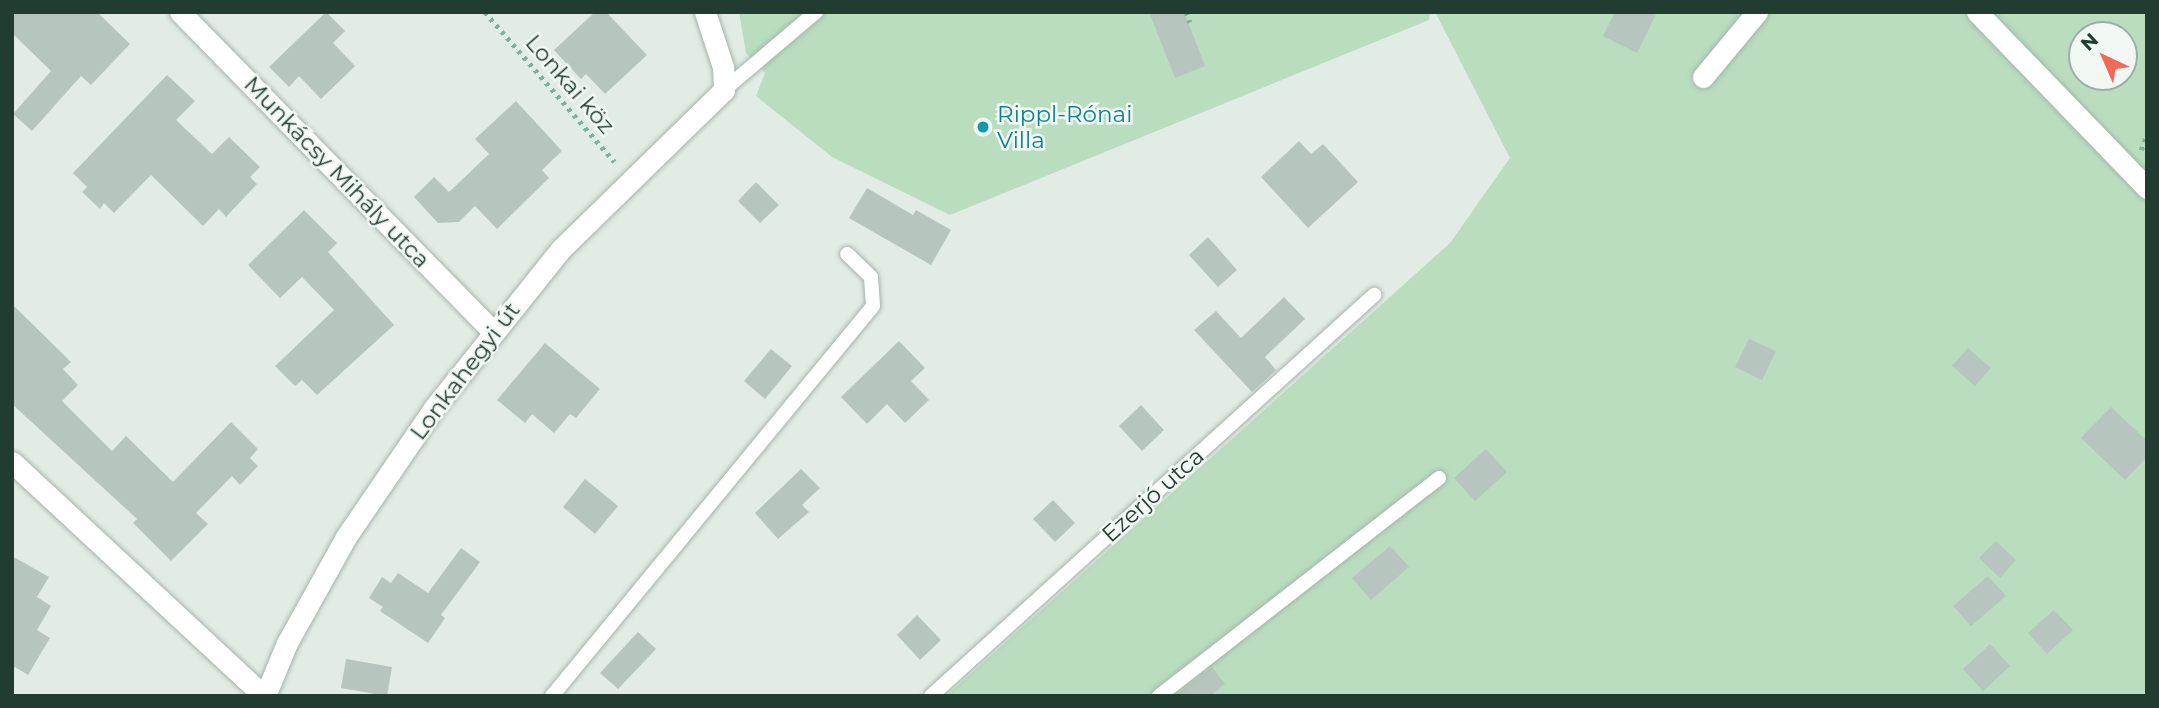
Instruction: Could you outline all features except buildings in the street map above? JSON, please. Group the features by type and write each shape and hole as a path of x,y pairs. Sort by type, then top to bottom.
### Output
{"street":[{"name":"Munkácsy Mihály utca","path":"180,12 493,332"},
{"path":"705,12 723,67 724,90"},
{"path":"1703,77 1757,12"},
{"path":"1977,12 2147,188"},
{"name":"Lonkahegyi út","path":"264,696 287,643 346,537 434,408 561,249 629,178 724,90"},
{"path":"12,462 264,696"}],"lane":[{"path":"724,90 816,12"},
{"path":"552,696 873,306 871,277 847,254"},
{"name":"Ezerjó utca","path":"931,696 1374,295"},
{"path":"1159,696 1439,478"}],"path":[{"name":"Lonkai köz","path":"485,12 629,178"},
{"path":"1186,12 1190,22"}],"green space":[{"name":"Rippl-Rónai Villa","path":"739,12 1430,12 1429,20 950,215 832,157 756,96 765,73 746,53"},
{"path":"1435,12 2147,12 2147,696 946,696 1450,243 1510,158"}],"place":[{"name":"Rippl-Rónai Villa","path":"983,127"}]}
